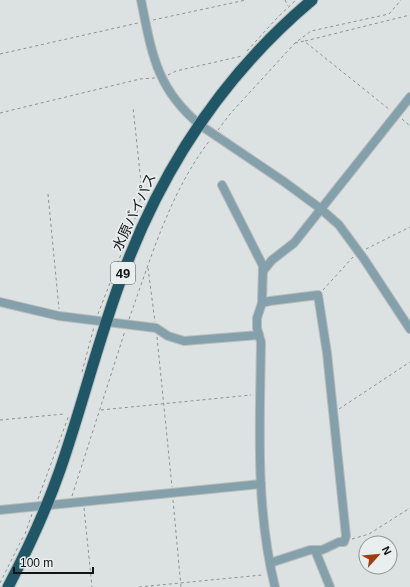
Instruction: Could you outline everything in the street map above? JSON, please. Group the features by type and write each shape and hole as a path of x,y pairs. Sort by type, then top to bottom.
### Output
{"highway":[{"name":"水原バイパス","path":"8,587 33,537 41,506 60,469 123,272 152,204 178,158 218,98 256,53 312,0"}],"street":[{"path":"140,0 159,74 184,111 200,125 321,208 339,225 360,253 410,329"},
{"path":"263,270 272,260 294,242 410,97"},
{"path":"222,185 263,266 262,304 257,318 261,342 260,464 270,563 275,587"},
{"path":"262,304 270,301 318,295 327,353 346,536 344,542 339,542 322,550 310,550 270,563"},
{"path":"0,302 59,316 156,328 168,336 184,341 259,336"},
{"path":"0,510 261,484"},
{"path":"315,550 330,587"}],"path":[{"path":"0,54 246,0"},
{"path":"285,0 289,7"},
{"path":"247,51 277,18 296,0"},
{"path":"215,134 230,114 295,43 311,31 389,14 401,0"},
{"path":"295,43 410,16"},
{"path":"304,41 410,126"},
{"path":"0,113 159,74 242,56"},
{"path":"81,375 96,321 111,278 137,213 142,192 133,107"},
{"path":"69,504 126,325 172,204 199,155 211,140"},
{"path":"48,194 59,316"},
{"path":"318,295 349,260 377,242 410,227"},
{"path":"148,266 164,404 181,587"},
{"path":"333,411 339,409 410,362"},
{"path":"100,410 251,395"},
{"path":"0,582 41,506 69,413"},
{"path":"0,420 64,414"},
{"path":"83,502 92,587"},
{"path":"344,542 370,534 410,508"},
{"path":"139,587 262,575"}]}
